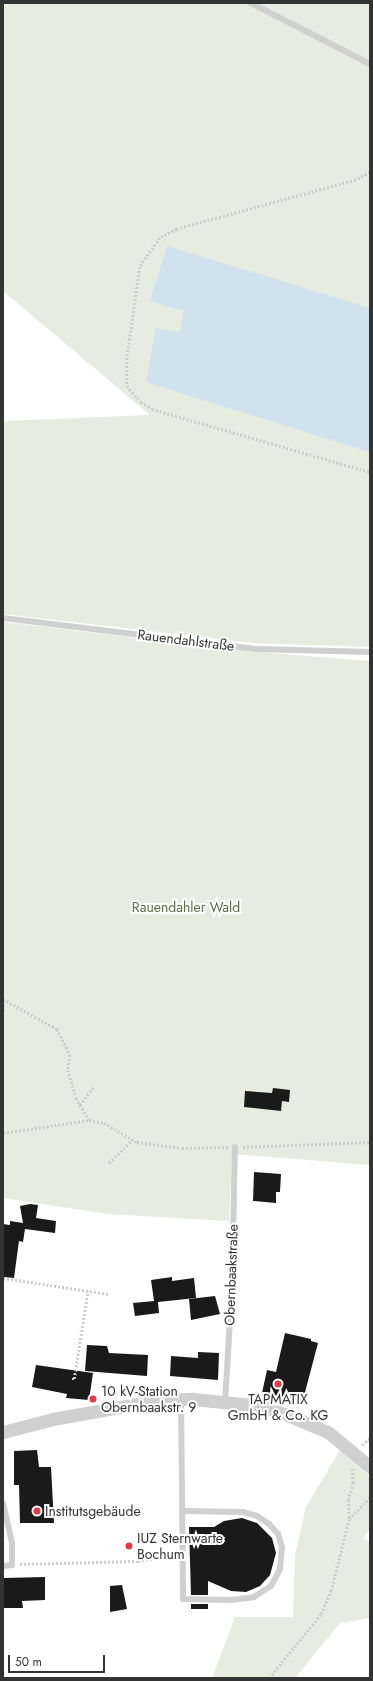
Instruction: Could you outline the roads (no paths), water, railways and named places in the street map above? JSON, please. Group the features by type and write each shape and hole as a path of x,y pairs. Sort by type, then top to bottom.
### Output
{"street":[{"path":"3,1432 85,1413 181,1398 225,1402 262,1406 328,1432 370,1467"}],"lane":[{"path":"251,3 370,64"},
{"name":"Rauendahlstraße","path":"3,618 257,649 370,652"},
{"name":"Obernbaakstraße","path":"225,1402 232,1286 235,1147"},
{"path":"181,1398 184,1511 183,1599 254,1597 271,1586 280,1569 282,1547 278,1534 269,1524 258,1516 243,1512 184,1511"},
{"path":"3,1503 12,1543 12,1564 3,1566"}],"water":[{"path":"167,246 370,308 370,452 146,382 156,328 180,332 184,311 150,301"}],"place":[{"name":"TAPMATIX GmbH & Co. KG","path":"278,1384"},
{"name":"10 kV-Station Obernbaakstr. 9","path":"93,1399"},
{"name":"Institutsgebäude","path":"37,1511"},
{"name":"IUZ Sternwarte Bochum","path":"129,1546"}],"park label":[{"name":"Rauendahler Wald","path":"186,907"}]}
